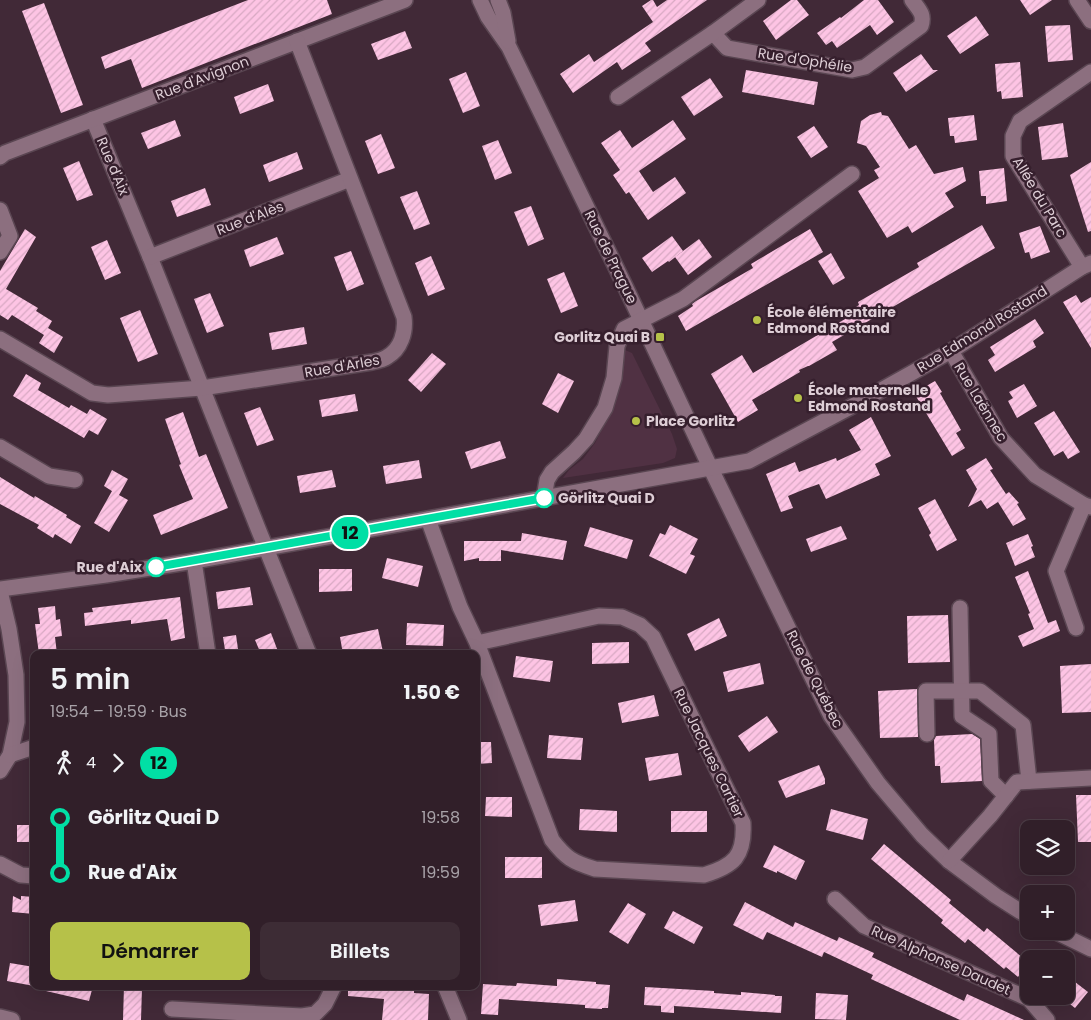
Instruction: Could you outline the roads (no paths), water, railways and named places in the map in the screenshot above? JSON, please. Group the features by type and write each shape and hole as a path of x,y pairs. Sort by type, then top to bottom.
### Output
{"street":[{"name":"Rue d'Avignon","path":"0,157 5,153 405,0"},
{"name":"Rue de Prague","path":"480,0 488,17 509,47 711,469"},
{"name":"Rue de Prague","path":"498,0 503,13 509,47"},
{"path":"618,97 758,0"},
{"name":"Rue d'Ophélie","path":"713,33 726,48 852,70 865,67 921,26 923,19 921,12 912,0"},
{"path":"1077,0 1091,21"},
{"name":"Rue d'Arles","path":"0,339 92,393 108,395 202,388 372,362 387,358 395,351 401,341 405,328 404,317 297,42"},
{"name":"Allée du Parc","path":"1089,264 1013,156 1013,136 1020,121 1091,72"},
{"name":"Rue d'Aix","path":"93,119 307,650"},
{"path":"544,498 547,480 552,472 586,439 605,408 614,378 617,346 624,329 683,299 852,174"},
{"name":"Rue d'Alès","path":"150,257 350,179"},
{"path":"0,210 10,236 0,252"},
{"name":"Rue Edmond Rostand","path":"0,590 194,561 749,461 951,352 1089,264"},
{"name":"Rue Laënnec","path":"951,352 1000,438 1035,475 1087,506 1056,571 1076,628"},
{"path":"0,447 49,476 75,480"},
{"name":"Rue de Québec","path":"711,469 831,716 878,783 922,834 949,861 1020,911"},
{"name":"Rue Jacques Cartier","path":"428,519 460,607 480,650"},
{"path":"194,561 207,650"},
{"path":"0,590 9,629 16,675 16,722 10,755 0,771"},
{"path":"960,608 962,716 989,734 991,781 1006,796"},
{"name":"Rue Jacques Cartier","path":"477,643 599,616 622,617 640,625 653,637 743,823 744,837 735,860 721,870 704,875 594,869 579,864 564,855 552,840 480,651"},
{"path":"927,734 926,691 980,691 1023,725 1029,781"},
{"path":"10,755 30,748"},
{"path":"949,861 990,816 1017,782 1091,778"},
{"path":"0,864 21,874 30,875"},
{"name":"Rue Alphonse Daudet","path":"835,899 864,926 1029,999 1047,1020"},
{"path":"1072,940 1091,949"},
{"path":"172,1009 302,1016 315,1014 325,1004 332,990"},
{"path":"446,990 459,1020"},
{"path":"0,1017 12,1020"}],"place":[{"name":"École élémentaire Edmond Rostand","path":"757,320"},
{"name":"Gorlitz Quai B","path":"660,337"},
{"name":"École maternelle Edmond Rostand","path":"798,398"},
{"name":"Place Gorlitz","path":"636,421"},
{"name":"Görlitz Quai D","path":"544,498"},
{"name":"Rue d'Aix","path":"156,567"}]}
